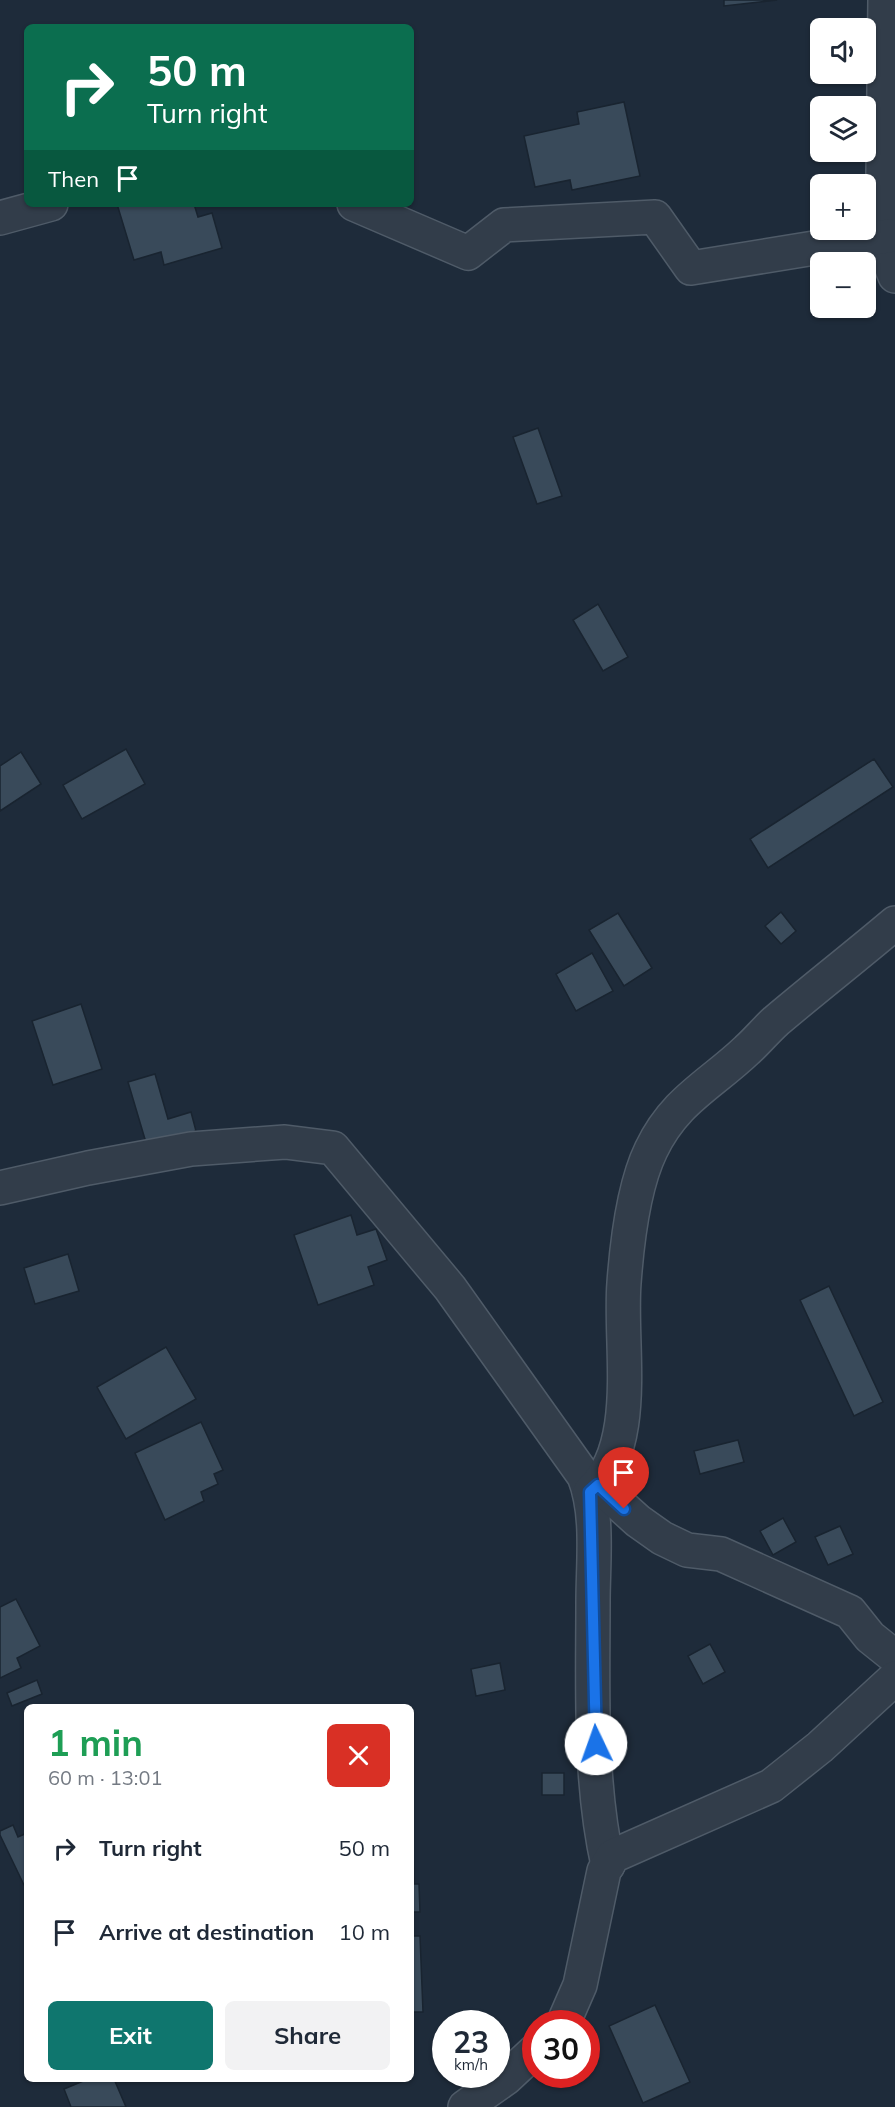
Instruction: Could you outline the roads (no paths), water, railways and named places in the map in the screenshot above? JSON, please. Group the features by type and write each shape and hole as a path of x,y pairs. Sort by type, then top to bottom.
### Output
{"street":[{"path":"885,0 882,162 889,261 895,276"},
{"path":"0,218 40,207"},
{"path":"361,207 468,253 504,225 655,217 691,268 888,236"},
{"path":"608,1865 600,1830 593,1701 594,1488 612,1466 617,1451 622,1408 624,1283 639,1179 663,1126 693,1092 727,1068 774,1023 895,923"},
{"path":"0,1188 190,1149 285,1142 333,1148 450,1288 594,1488 662,1538 687,1550 721,1554 850,1612 870,1637 895,1657"},
{"path":"569,2010 580,1985 604,1872 613,1856 771,1786 820,1747 895,1678"},
{"path":"465,2107 506,2078 522,2063"}]}
